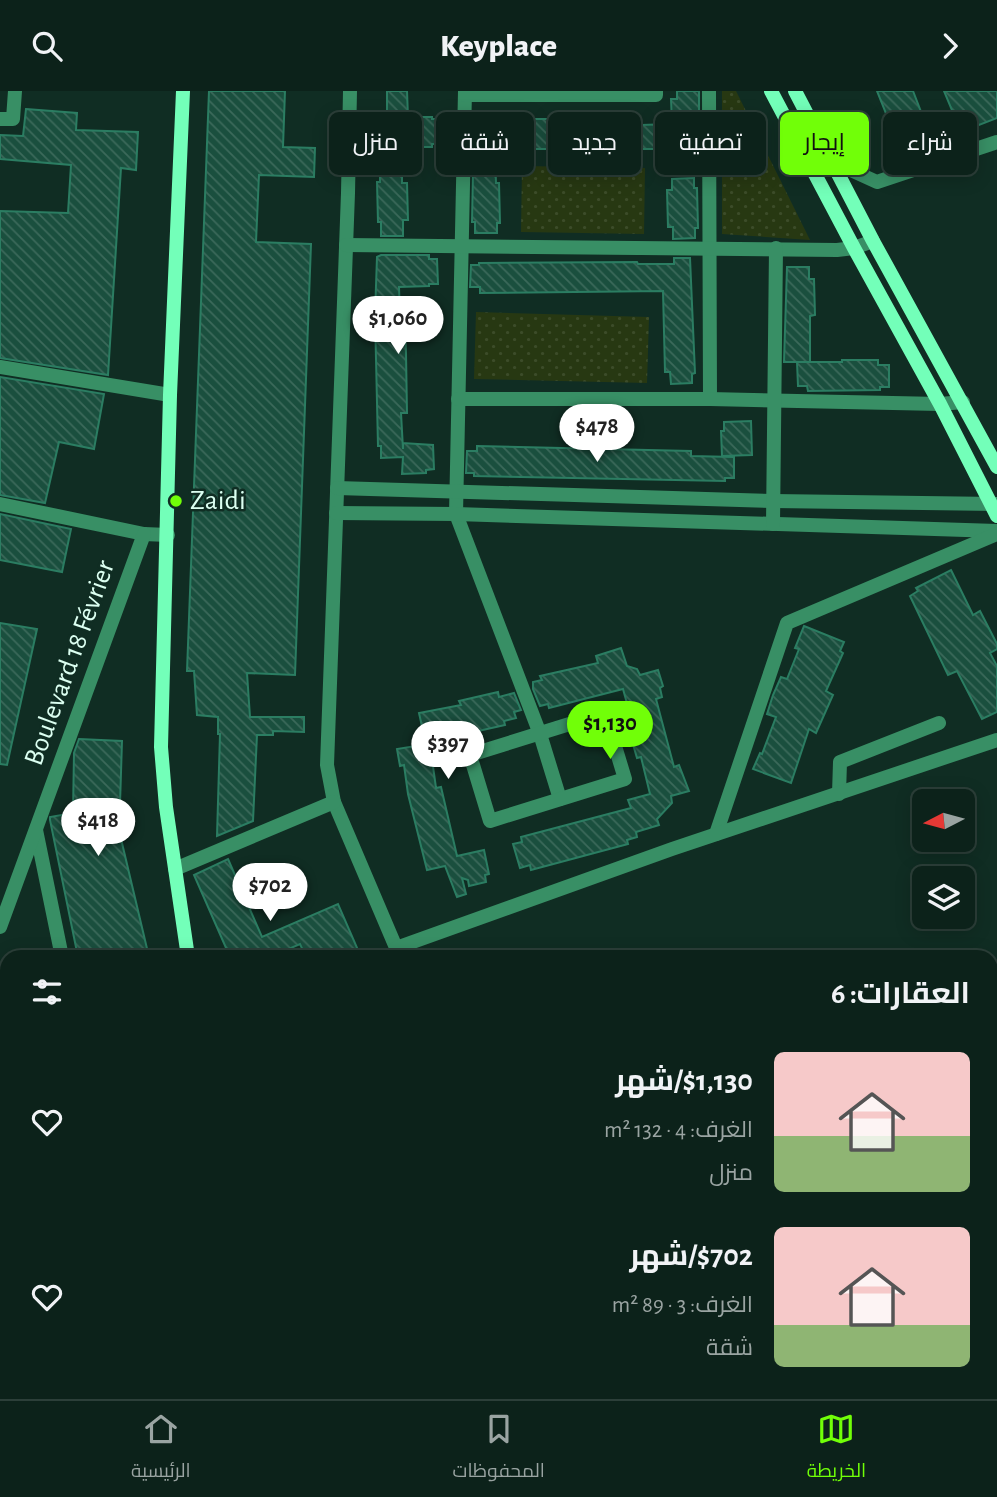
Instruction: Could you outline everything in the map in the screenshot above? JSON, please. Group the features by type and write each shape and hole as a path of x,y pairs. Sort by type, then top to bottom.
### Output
{"street":[{"path":"0,119 13,119 15,91"},
{"path":"183,91 170,395 161,747 187,950"},
{"path":"350,91 327,765 334,802 397,950"},
{"path":"560,799 540,734 456,514 465,93 656,95 656,91"},
{"path":"709,91 710,398"},
{"path":"337,488 995,508 771,91"},
{"path":"795,91 806,112"},
{"path":"862,175 877,182 997,142"},
{"path":"838,175 997,467"},
{"path":"346,245 837,250 854,248 873,241"},
{"path":"773,524 776,248"},
{"path":"0,367 170,395"},
{"path":"458,399 710,398 940,404 963,402"},
{"path":"0,504 144,534 168,535"},
{"path":"336,513 456,514 997,532"},
{"path":"716,834 787,623 997,532"},
{"name":"Boulevard 18 Février","path":"0,927 144,534"},
{"path":"605,713 625,779 560,799 490,821 470,755 605,713"},
{"path":"839,794 840,762 939,723"},
{"path":"406,950 716,834 997,740"},
{"path":"175,869 334,802"},
{"path":"35,828 61,950"}],"green space":[{"path":"722,91 736,91 746,112 722,112"},
{"path":"766,151 810,240 722,234 722,175 766,175"},
{"path":"534,166 548,166 548,175 641,175 641,168 645,168 644,234 521,232 522,175 534,175"},
{"path":"476,312 649,317 647,383 474,379"}],"building":[{"path":"209,91 285,91 283,147 315,148 314,177 259,175 256,242 311,244 295,675 247,673 250,717 304,717 304,732 273,731 273,735 257,735 253,821 217,836 220,734 218,717 197,715 194,671 187,671"},
{"path":"387,91 407,91 408,112 387,112"},
{"path":"677,91 699,91 699,112 672,112 671,99 677,99"},
{"path":"877,91 913,91 921,112 885,112"},
{"path":"944,91 997,91 997,118 977,126 977,112 953,112"},
{"path":"26,109 77,113 76,130 138,132 136,170 121,168 108,375 0,358 0,211 68,213 71,165 0,159 0,135 23,136"},
{"path":"422,117 436,119 436,144 432,144 432,147 422,147"},
{"path":"534,119 548,119 548,149 534,149"},
{"path":"641,125 655,125 655,149 641,149"},
{"path":"380,175 402,175 402,183 407,183 408,220 403,220 403,236 381,236 377,182 380,182"},
{"path":"473,175 496,175 496,183 499,183 500,223 497,223 497,233 475,233 475,222 472,222"},
{"path":"694,178 694,188 697,188 698,228 695,228 695,238 673,239 673,227 668,227 667,190 672,190 672,179"},
{"path":"429,255 429,259 437,259 438,284 399,287 400,317 405,317 406,353 407,413 401,413 403,449 403,443 433,445 434,469 426,470 426,473 402,474 403,457 381,458 381,446 378,446 375,315 377,257"},
{"path":"674,258 690,258 695,373 692,374 692,383 671,384 670,372 665,372 663,291 480,293 480,287 470,287 471,265 479,263 674,264"},
{"path":"787,267 809,267 809,279 814,279 815,315 810,316 810,362 784,362"},
{"path":"878,360 878,365 889,365 889,387 880,387 880,390 808,391 807,386 798,386 797,362"},
{"path":"0,377 104,394 94,449 59,442 45,503 0,495"},
{"path":"751,421 752,455 722,456 721,431 724,431 724,422"},
{"path":"477,446 691,451 691,456 734,457 734,478 725,478 725,481 474,476 474,473 466,473 467,451 477,451"},
{"path":"0,514 71,529 62,572 0,560"},
{"path":"951,570 973,615 980,611 997,644 997,649 990,653 997,666 997,712 982,719 957,671 948,675 910,596 918,591 916,588"},
{"path":"0,623 37,629 7,765 0,764"},
{"path":"804,626 844,642 840,651 843,653 826,691 833,695 816,733 809,729 791,783 753,769 760,753 762,754 776,717 767,714 773,695 781,677 787,679 799,649 795,648"},
{"path":"621,648 627,666 637,669 640,675 658,670 663,686 660,688 662,697 656,699 674,767 679,765 689,791 671,796 672,803 657,819 659,825 636,832 637,837 627,840 628,844 531,870 530,865 520,868 513,844 522,842 521,837 631,808 628,800 650,794 641,757 637,758 626,719 631,718 623,689 549,708 548,704 540,706 533,689 533,682 542,680 540,676 598,663 596,656"},
{"path":"498,692 499,697 514,693 521,710 514,712 516,718 504,721 505,725 456,736 458,745 438,749 432,759 436,788 441,787 457,856 484,850 489,874 485,875 486,882 469,886 468,880 462,878 466,894 457,897 445,866 427,870 408,794 404,765 400,766 397,749 416,746 415,738 423,731 419,713 461,705 459,701"},
{"path":"79,739 122,741 120,804 113,805 147,950 77,950 50,820 50,817 73,813 74,753"},
{"path":"228,859 262,937 338,904 358,950 303,950 300,944 286,950 227,950 194,875"}],"place":[{"name":"Zaidi","path":"176,501"}]}
